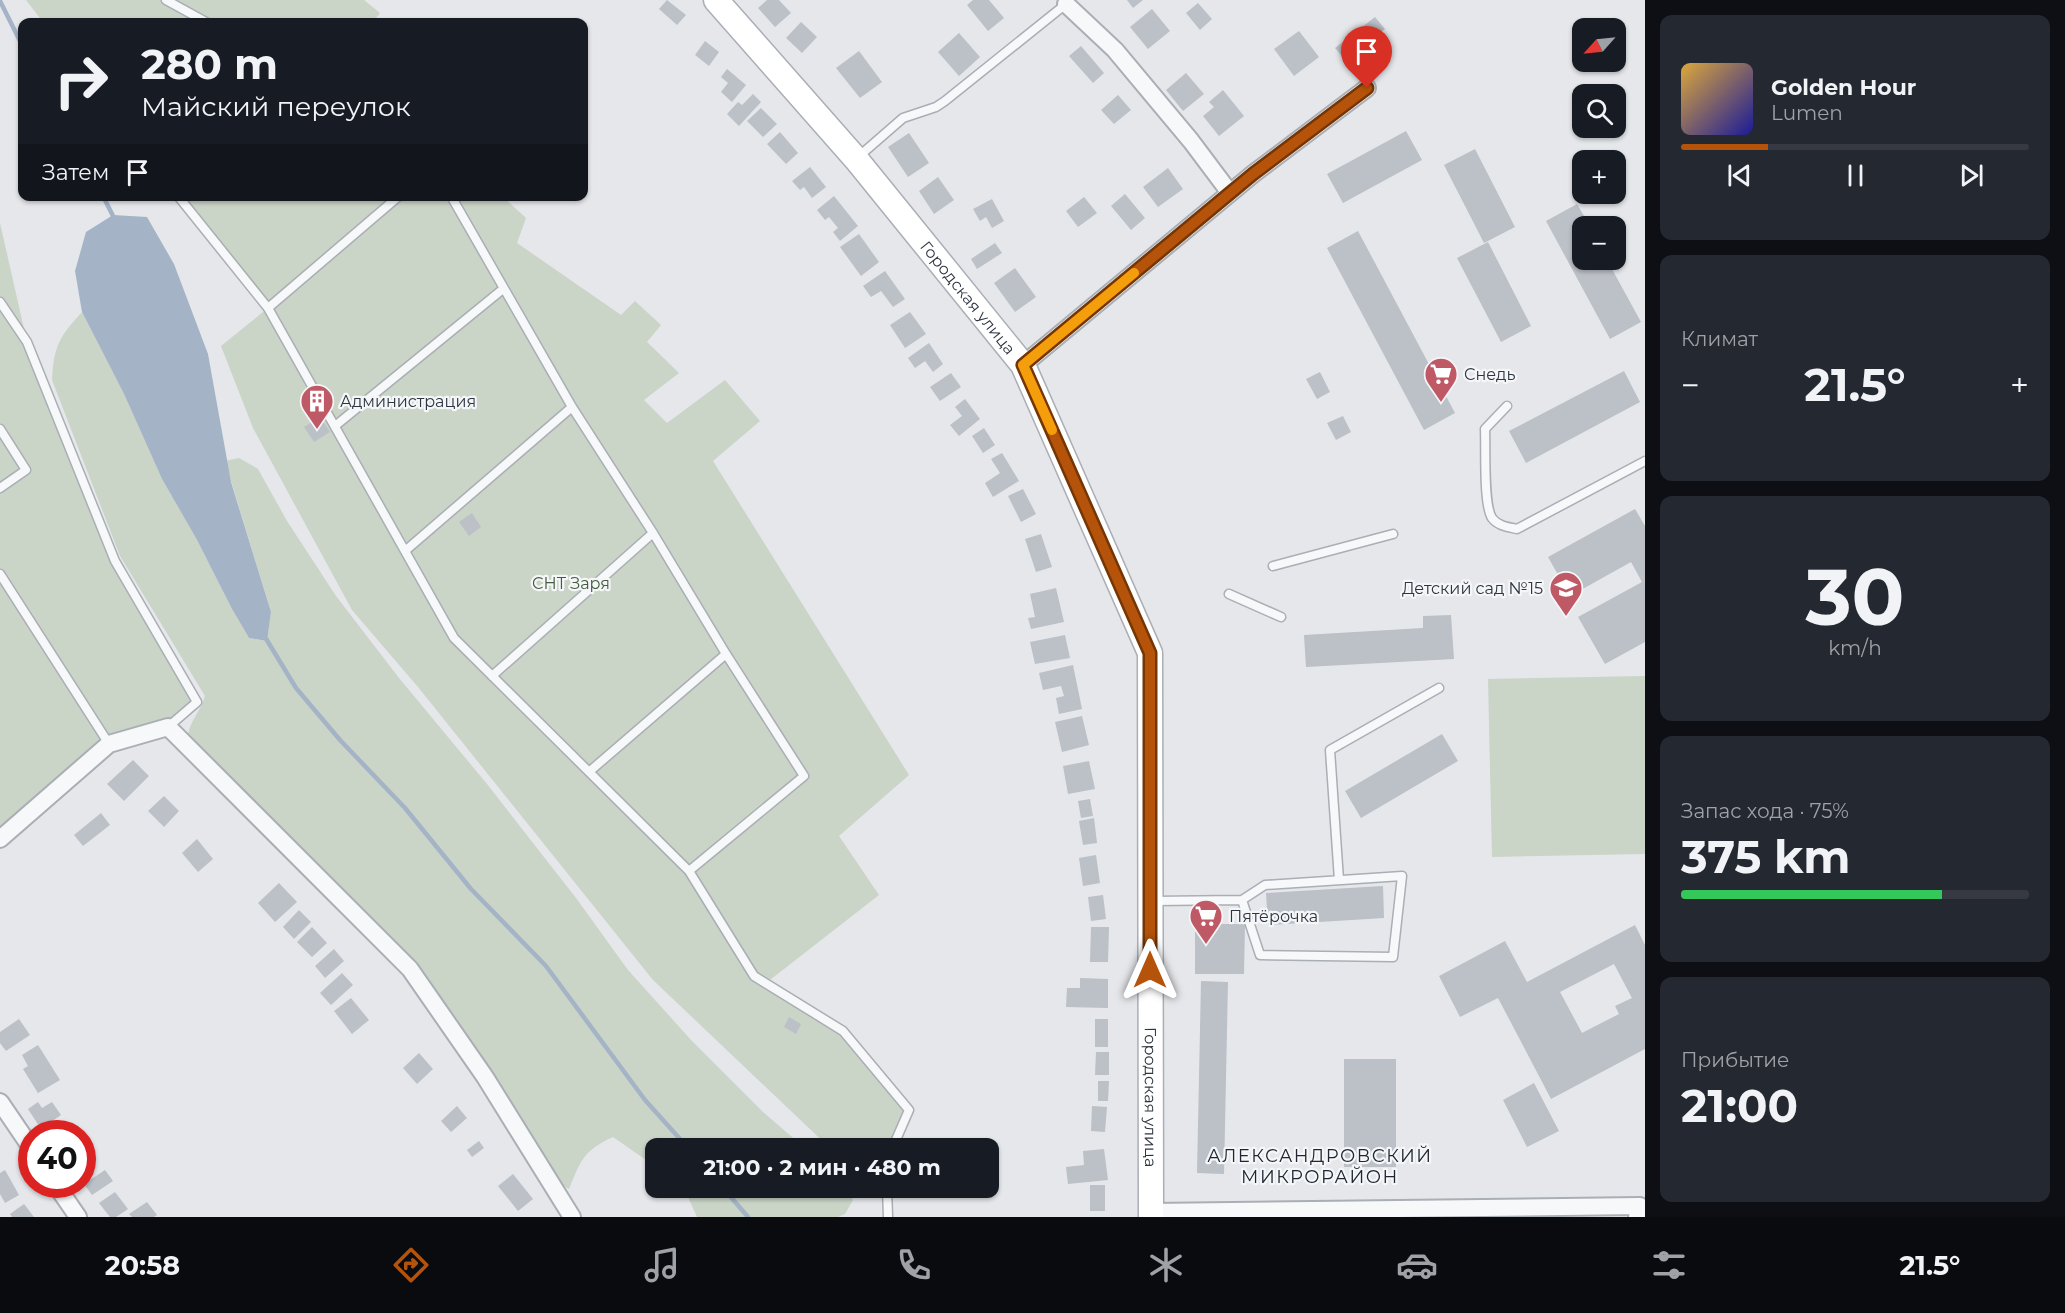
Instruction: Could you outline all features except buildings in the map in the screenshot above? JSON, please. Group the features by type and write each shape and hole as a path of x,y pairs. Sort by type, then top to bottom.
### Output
{"street":[{"name":"Городская улица","path":"717,0 856,159 1023,365 1150,653 1151,1214"},
{"path":"1066,4 1115,50 1191,141 1230,193"},
{"path":"1023,365 1230,193 1367,88"},
{"path":"0,839 109,744 168,727 410,969 484,1077 572,1217"},
{"path":"0,1102 18,1128"},
{"path":"65,1198 78,1217"},
{"path":"1151,1214 1641,1209"}],"lane":[{"path":"166,0 199,18"},
{"path":"856,159 903,117 936,107 945,101 1066,4"},
{"path":"182,201 268,308 454,638 689,871 754,976 843,1031 909,1110 897,1138"},
{"path":"268,308 393,201"},
{"path":"454,201 502,289 572,407 804,777 689,871"},
{"path":"335,426 502,289"},
{"path":"0,302 27,342 115,561 197,702 168,727"},
{"path":"1507,406 1485,429 1487,500 1492,518 1503,526 1517,529 1645,461"},
{"path":"405,551 572,407"},
{"path":"0,429 26,470 0,488"},
{"path":"492,676 653,533"},
{"path":"1273,566 1393,534"},
{"path":"0,574 109,744"},
{"path":"1229,594 1281,617"},
{"path":"590,771 726,654"},
{"path":"1339,880 1330,750 1439,688"},
{"path":"1150,901 1242,900 1265,885 1402,876 1393,957 1260,956 1242,900"},
{"path":"887,1198 888,1217"}],"green space":[{"path":"26,0 364,0 380,13 376,18 40,18"},
{"name":"СНТ Заря","path":"181,201 507,201 526,218 517,243 621,315 635,301 661,325 647,342 679,373 644,400 667,423 725,380 760,421 713,461 909,775 839,836 879,895 766,983 843,1031 909,1110 897,1138 819,1138 653,980 418,687 352,610 253,428 221,346 268,308"},
{"path":"0,223 27,342 115,561 197,702 168,727 109,744 0,839"},
{"path":"82,312 124,394 162,479 249,638 267,641 271,612 225,461 239,458 258,469 287,521 336,596 399,678 487,784 576,898 628,970 691,1040 763,1112 793,1138 645,1138 645,1159 613,1137 595,1147 584,1157 569,1189 558,1183 415,964 188,734 205,696 120,556 52,380 56,350 68,328"},
{"path":"1645,676 1645,854 1492,857 1488,679"},
{"path":"688,1198 852,1198 853,1200 845,1214 838,1217 697,1217"}],"water":[{"path":"113,215 147,217 174,264 208,354 231,482 271,612 267,641 249,638 232,609 197,540 162,479 124,394 82,312 75,271 86,232"}],"waterway":[{"path":"0,1 18,37"},
{"path":"106,201 115,220"},
{"path":"265,637 296,688 340,740 405,808 471,889 546,966 645,1100 679,1138"},
{"path":"732,1198 748,1217"}],"slow traffic":[{"path":"1052,430 1023,365 1134,273"}],"place":[{"name":"Снедь","path":"1441,403"},
{"name":"Администрация","path":"317,430"},
{"name":"Детский сад №15","path":"1566,617"},
{"name":"Пятёрочка","path":"1206,945"}],"district":[{"name":"АЛЕКСАНДРОВСКИЙ МИКРОРАЙОН","path":"1320,1166"}],"route":[{"path":"1150,970 1150,653 1023,365 1253,174 1367,88"}]}
